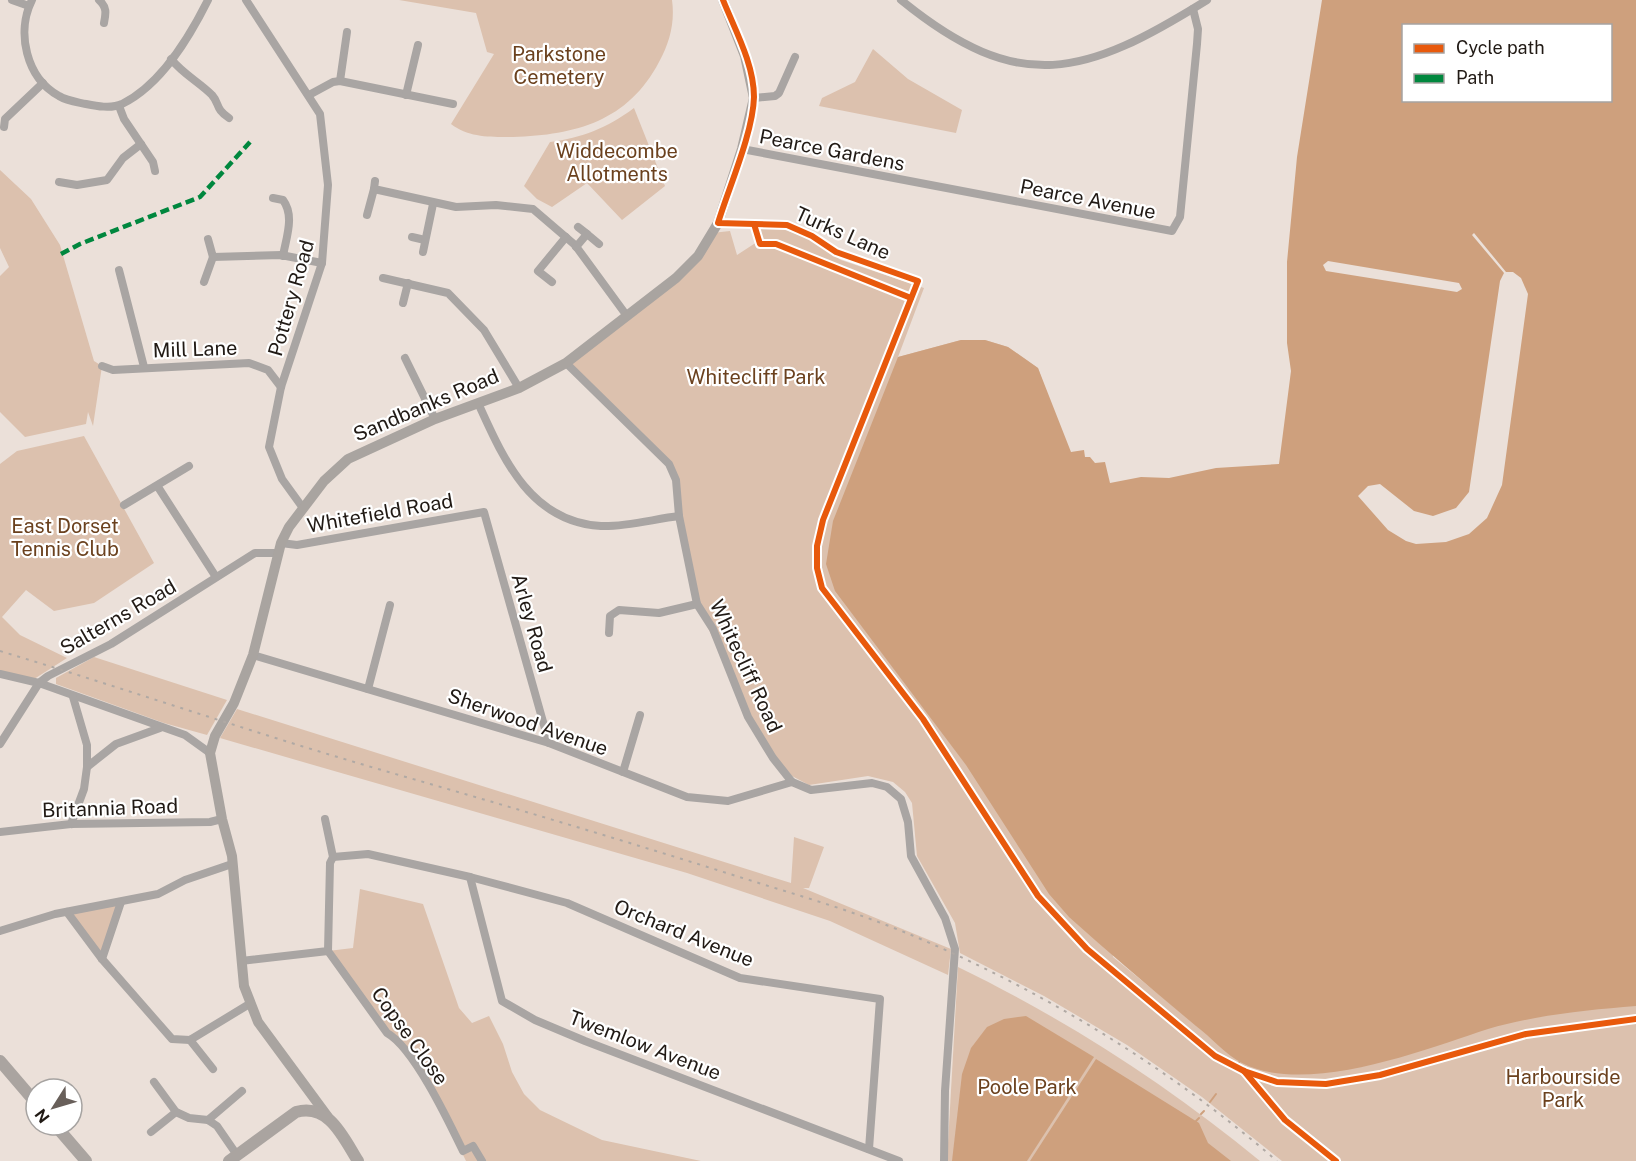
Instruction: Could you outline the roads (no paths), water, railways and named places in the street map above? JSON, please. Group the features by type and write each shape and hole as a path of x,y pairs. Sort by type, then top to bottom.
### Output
{"highway":[{"path":"0,1061 24,1089"},
{"path":"233,1158 296,1112 314,1110 328,1117 358,1161"},
{"path":"65,1137 86,1161"}],"main road":[{"name":"Sandbanks Road","path":"210,753 215,736 234,704 253,655 279,548 303,508 324,481 348,459 435,419 519,388 566,363 676,278 698,256 718,223 742,149 754,98 745,56 723,0"},
{"path":"210,753 232,864 244,986 258,1022 328,1117"},
{"path":"296,1112 304,1100 299,1078"}],"street":[{"path":"12,0 30,3 24,29 25,49 43,83 59,96 100,106 119,106 151,83 171,59 208,0"},
{"path":"99,0 106,12 104,22"},
{"name":"Pottery Road","path":"246,0 320,114 328,185 322,263 281,387 269,447 282,479 303,508"},
{"path":"901,0 968,47 1004,61 1038,66 1073,63 1118,49 1206,0"},
{"name":"Pearce Avenue","path":"917,183 1172,231 1180,217 1197,44 1198,28 1192,9"},
{"path":"339,81 346,32"},
{"path":"406,95 418,45"},
{"path":"754,98 779,93 795,57"},
{"path":"171,59 184,75 214,97 215,114 228,118"},
{"path":"309,95 339,81 453,104"},
{"path":"4,127 5,119 43,83"},
{"path":"119,106 153,162 155,171"},
{"path":"59,182 77,185 107,180 123,158 141,144"},
{"name":"Pearce Gardens","path":"742,149 917,183"},
{"path":"367,215 375,185 433,204 466,208 496,205 532,209 576,247 627,316"},
{"path":"273,198 283,200 289,213 283,256"},
{"path":"423,252 433,204"},
{"name":"Turks Lane","path":"718,223 787,225 812,236 836,252 918,281"},
{"path":"578,226 599,244"},
{"path":"576,247 587,234"},
{"path":"412,237 425,240"},
{"path":"552,282 538,271 566,237"},
{"path":"204,282 213,257 208,239"},
{"path":"213,257 283,256 322,263"},
{"path":"119,270 144,367"},
{"path":"383,278 448,293 484,330 519,388"},
{"path":"403,303 408,283"},
{"path":"405,358 435,419"},
{"name":"Mill Lane","path":"102,366 113,370 249,363 268,370 281,387"},
{"name":"Whitecliff Road","path":"566,363 669,464 676,480 679,516 698,604 712,629 754,728 792,782"},
{"path":"478,403 514,476 541,504 554,512 586,524 602,526 679,516"},
{"path":"124,505 158,487 189,466"},
{"path":"158,487 216,577"},
{"name":"Whitefield Road","path":"279,548 484,512"},
{"name":"Arley Road","path":"484,512 549,743"},
{"name":"Salterns Road","path":"0,744 39,683 66,665 111,644 255,554 279,548"},
{"path":"609,633 610,616 619,610 659,613 698,604"},
{"path":"368,688 390,605"},
{"name":"Sherwood Avenue","path":"253,655 549,743 667,790 701,800 728,801 792,782"},
{"path":"0,675 39,683 185,735 210,753"},
{"path":"71,824 84,789 87,767 87,745 73,697"},
{"path":"623,772 640,715"},
{"path":"87,767 116,744 160,728"},
{"path":"792,782 811,790 872,783 887,787 901,799 908,822 911,856 945,918 956,950 946,1065 944,1161"},
{"name":"Britannia Road","path":"0,832 71,824 210,822 222,819"},
{"path":"241,961 328,951 330,863 333,857 325,819"},
{"name":"Orchard Avenue","path":"333,857 368,854 470,877 567,903 740,978 880,999 869,1149"},
{"path":"0,931 55,914 158,894 185,880 232,864"},
{"name":"Twemlow Avenue","path":"470,877 502,1001 535,1020 585,1041 899,1161"},
{"path":"102,959 121,902"},
{"path":"67,912 102,959 172,1038 190,1040 251,1004"},
{"name":"Copse Close","path":"328,951 387,1033 394,1036 412,1060 463,1151 473,1146 482,1161"},
{"path":"190,1040 213,1069"},
{"path":"154,1082 176,1112 189,1118 208,1120 217,1126 233,1158"},
{"path":"208,1120 242,1091"},
{"path":"151,1132 176,1112"}],"waterway":[{"path":"1210,1102 1216,1094"},
{"path":"1201,1114 1204,1111"},
{"path":"1196,1121 1199,1118"}],"railway":[{"path":"0,651 299,745 797,895 904,932 1004,978 1100,1032 1191,1093 1277,1161"}],"park label":[{"name":"Parkstone Cemetery","path":"559,66"},
{"name":"Widdecombe Allotments","path":"617,162"},
{"name":"Whitecliff Park","path":"756,377"},
{"name":"East Dorset Tennis Club","path":"65,538"},
{"name":"Poole Park","path":"1027,1087"},
{"name":"Harbourside Park","path":"1563,1088"}]}
